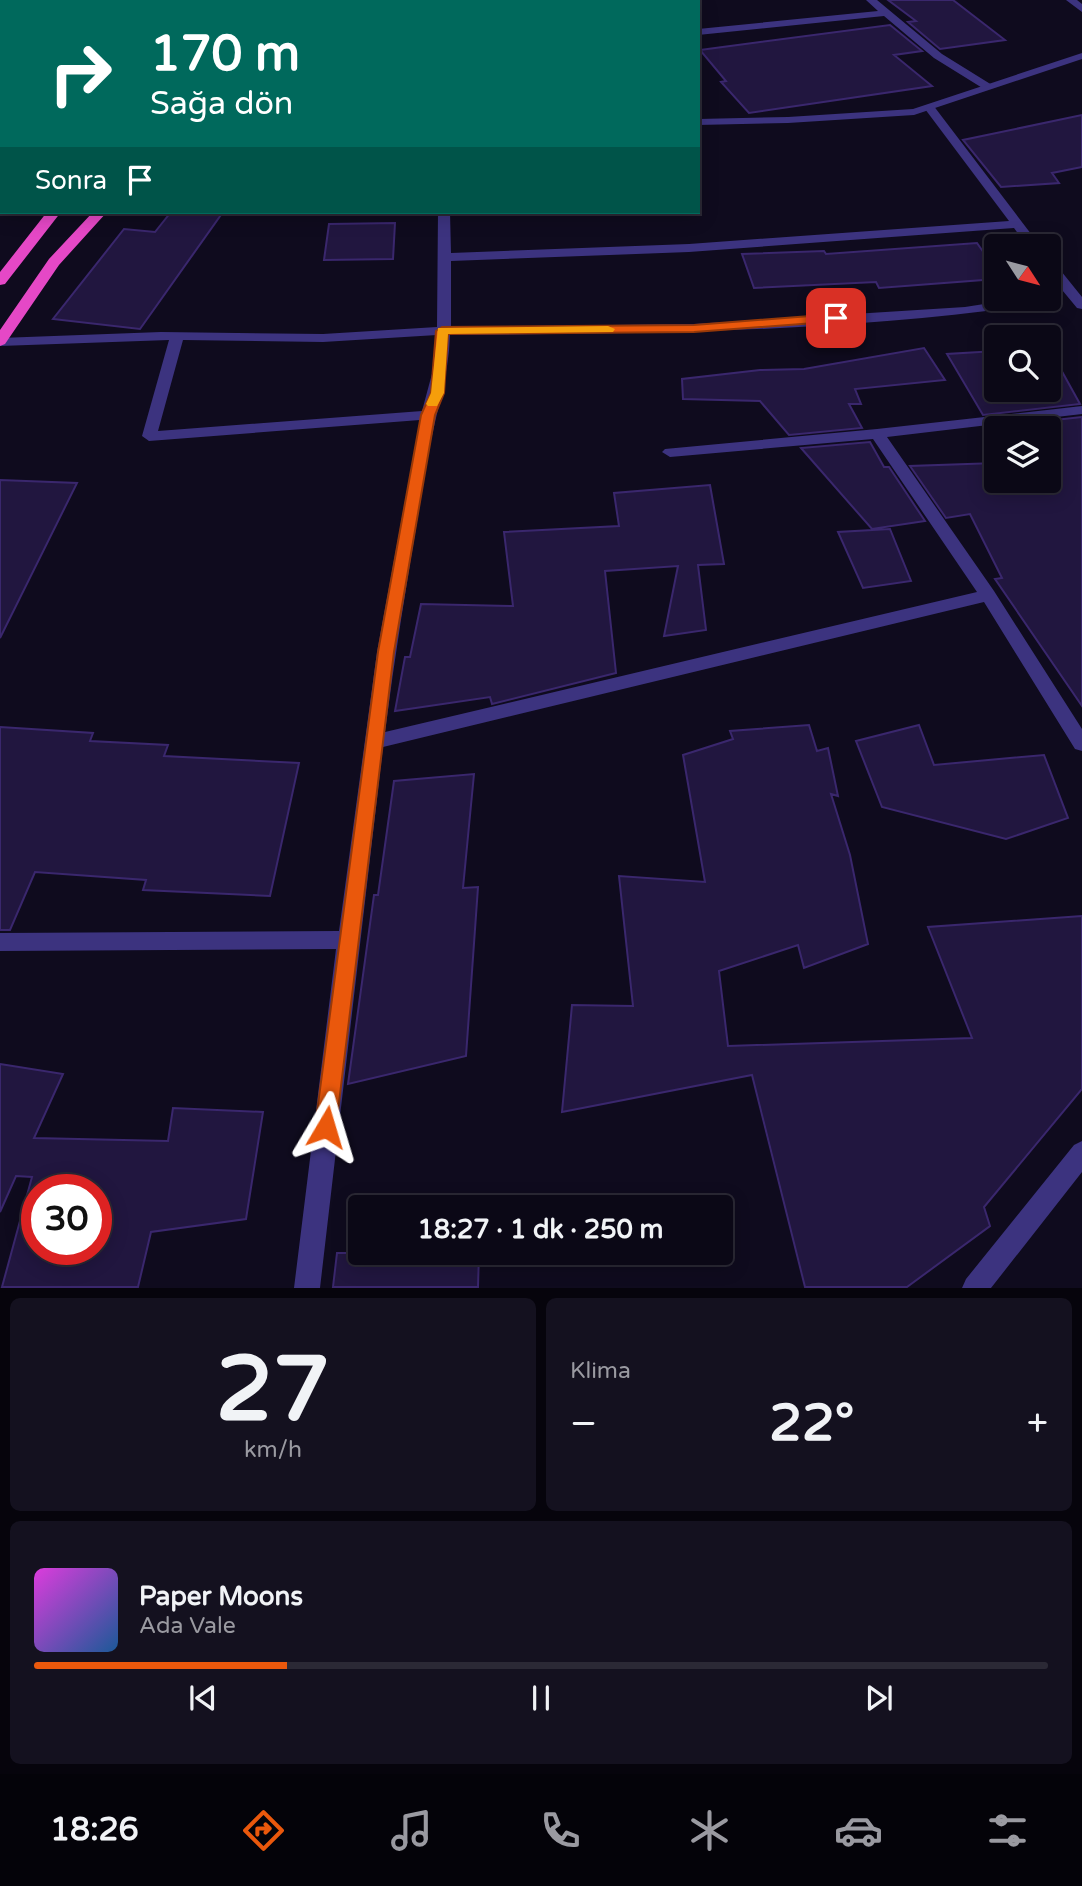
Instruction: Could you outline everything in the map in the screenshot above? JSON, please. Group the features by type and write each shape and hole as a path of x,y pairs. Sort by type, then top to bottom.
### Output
{"highway":[{"path":"0,281 52,214"},
{"path":"0,342 54,262 98,214"}],"street":[{"path":"871,0 938,56 988,87"},
{"path":"1071,0 1082,9"},
{"path":"700,33 886,13"},
{"path":"700,122 788,120 915,112 1082,56"},
{"path":"929,107 1025,234"},
{"path":"307,1287 348,940 386,652 428,415 437,393 442,331 444,214"},
{"path":"444,257 689,248 1018,224"},
{"path":"1061,278 1079,298"},
{"path":"1061,299 1079,298"},
{"path":"0,342 177,336 323,338 442,331 694,328 984,309"},
{"path":"177,336 149,436 428,415"},
{"path":"670,452 1082,410"},
{"path":"877,433 988,595 1082,744"},
{"path":"374,741 988,595"},
{"path":"0,942 348,940"},
{"path":"975,1287 1082,1153"}],"building":[{"path":"888,0 953,0 1005,40 940,49 908,22 916,21"},
{"path":"890,25 922,51 894,55 932,86 749,113 721,82 726,81 700,50"},
{"path":"1082,115 1082,167 1052,173 1059,183 1001,187 963,140"},
{"path":"169,214 222,214 140,329 53,319 124,229 155,232"},
{"path":"395,223 393,259 324,260 329,224"},
{"path":"977,243 984,253 984,280 879,288 876,282 754,288 742,254 824,251 826,254"},
{"path":"924,348 945,380 855,389 861,404 849,404 862,428 789,435 760,401 683,399 682,379 760,370 804,369"},
{"path":"984,352 984,402 1061,402 1061,370 1080,404 983,415 947,354"},
{"path":"1082,417 1082,706 995,579 1002,578 970,514 946,518 910,466 984,463 984,493 1061,493 1061,419"},
{"path":"870,442 884,467 889,467 925,521 872,529 801,448"},
{"path":"0,480 77,483 0,638"},
{"path":"710,485 724,564 698,565 706,630 664,636 678,566 605,571 616,673 492,704 490,697 395,711 405,657 410,657 421,604 513,606 504,532 619,526 614,493"},
{"path":"890,529 911,581 863,588 838,532"},
{"path":"809,725 817,751 828,748 838,796 831,794 850,855 868,944 804,968 798,945 719,971 728,1046 972,1038 928,927 1082,916 1082,1089 984,1207 990,1226 907,1287 805,1287 752,1075 562,1112 572,1005 633,1006 619,876 705,882 683,755 733,739 730,731"},
{"path":"919,725 934,765 1044,755 1068,818 1006,839 882,807 856,741"},
{"path":"0,727 93,733 90,741 168,745 164,756 299,763 270,896 143,890 146,880 35,872 10,930 0,930"},
{"path":"474,774 463,888 478,887 466,1056 348,1084 374,895 378,895 394,781"},
{"path":"0,1064 63,1074 34,1138 168,1141 173,1108 263,1112 246,1219 151,1232 138,1287 2,1287 21,1217 21,1265 112,1265 112,1174 16,1176 0,1212"},
{"path":"337,1253 348,1253 348,1265 479,1265 478,1287 333,1287"}],"slow traffic":[{"path":"433,404 437,393 442,331 608,329"}],"route":[{"path":"326,1127 386,652 428,415 437,393 442,331 694,328 836,318"}]}
